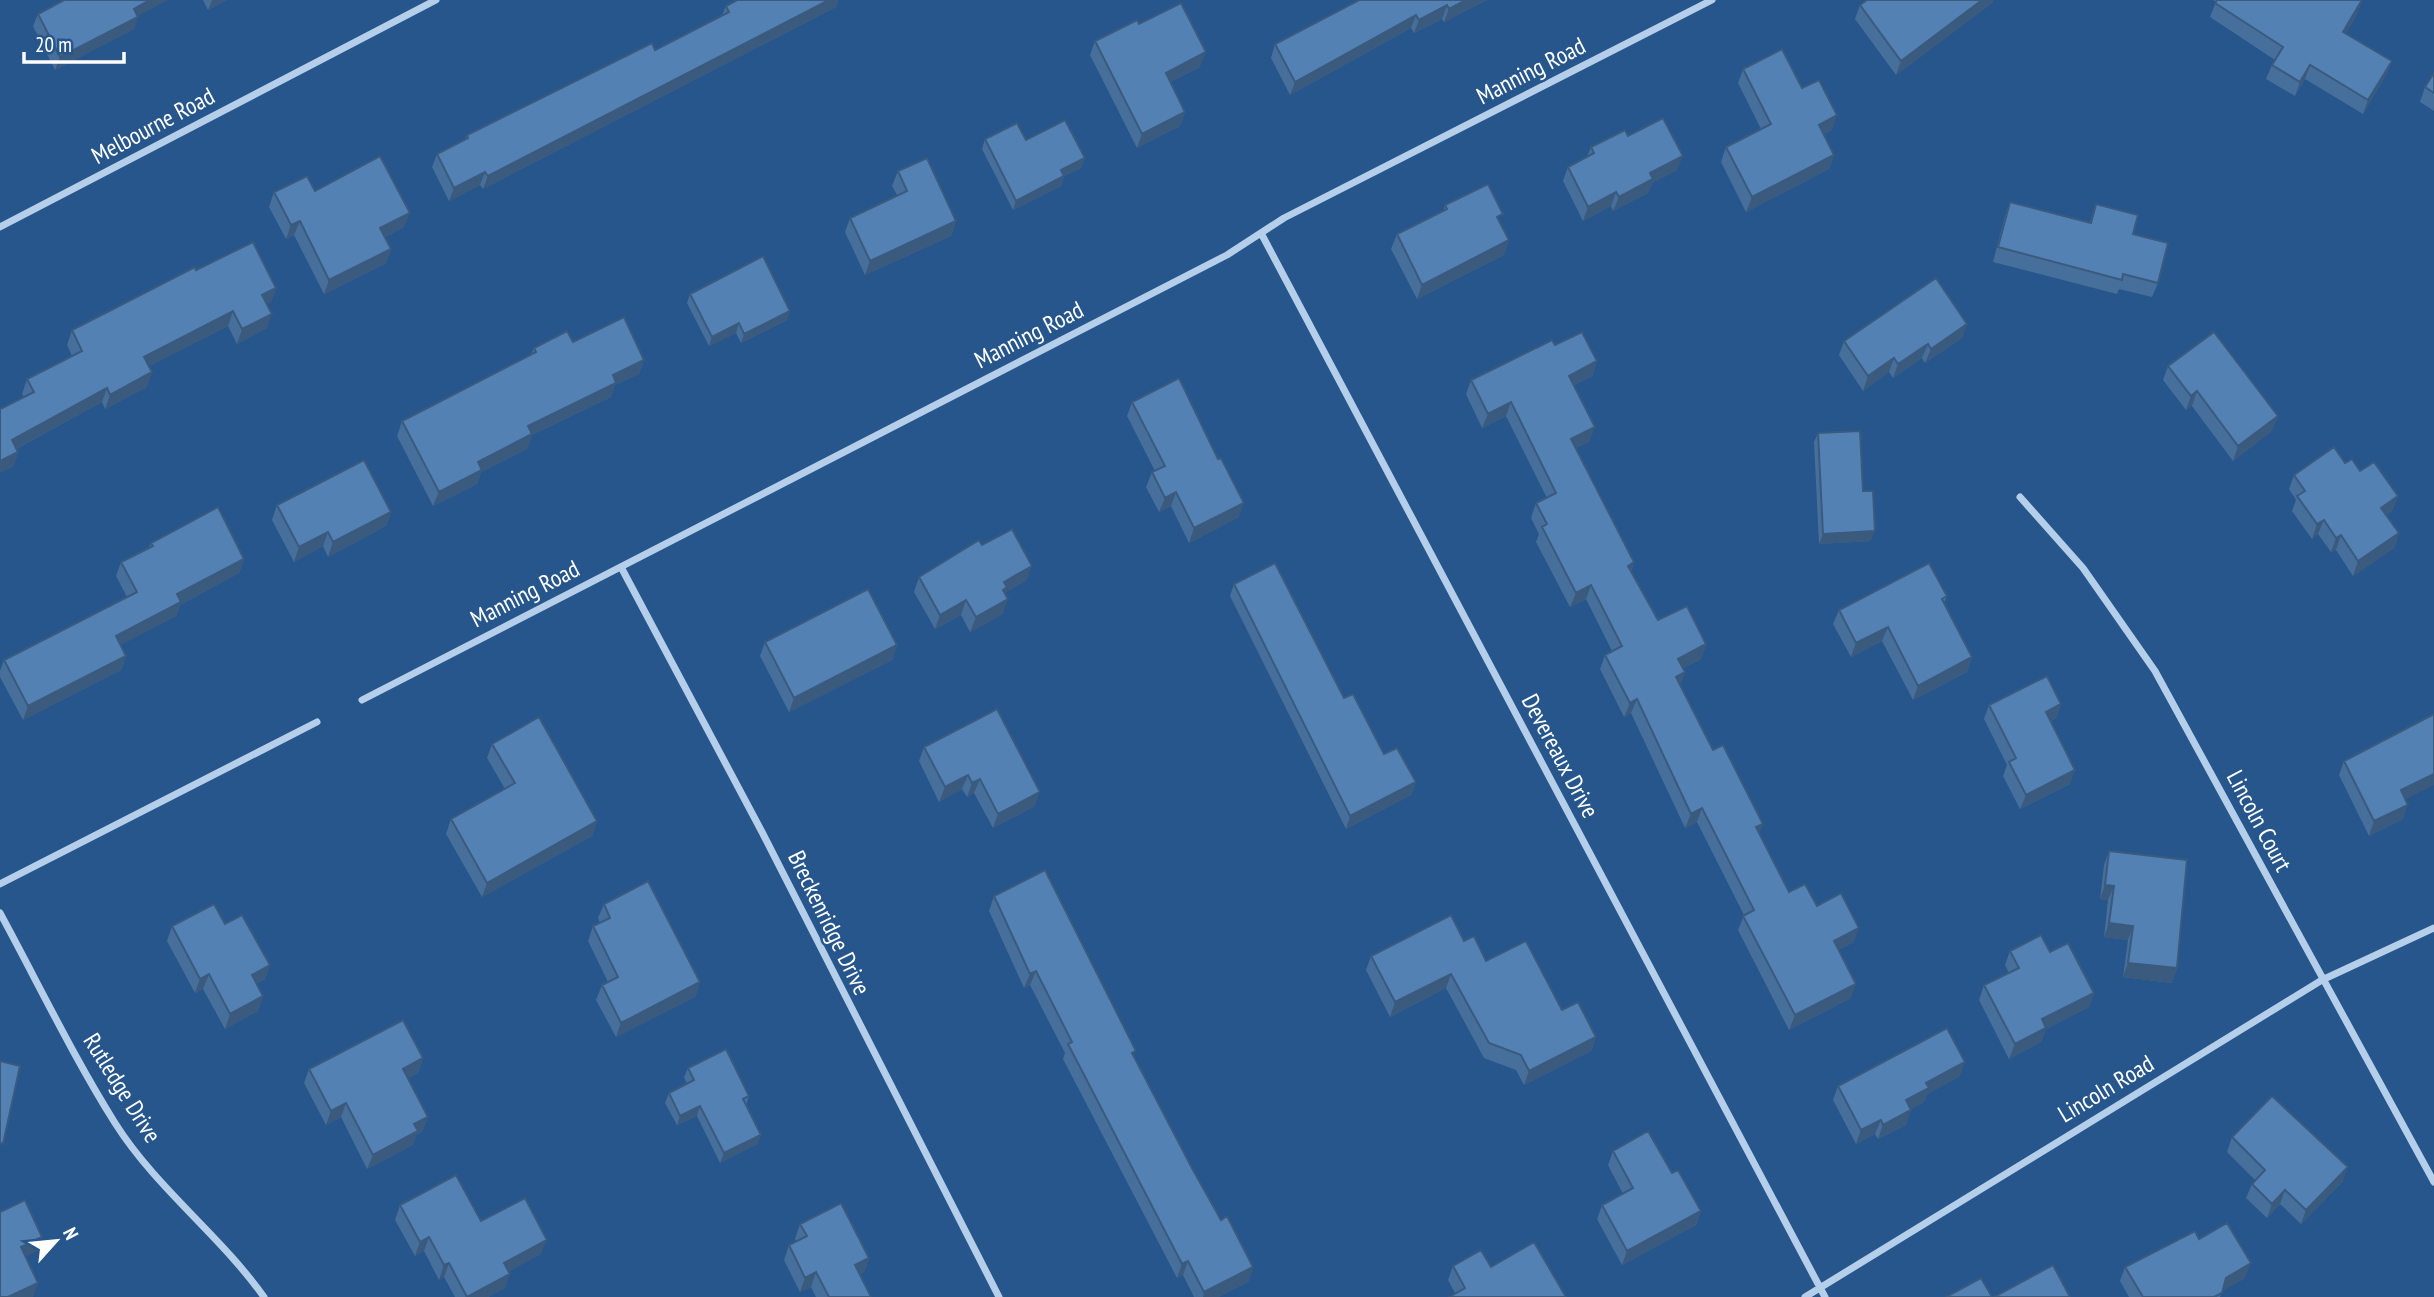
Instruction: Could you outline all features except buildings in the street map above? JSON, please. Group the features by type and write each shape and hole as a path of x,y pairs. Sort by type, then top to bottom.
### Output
{"street":[{"name":"Melbourne Road","path":"0,227 436,0"},
{"name":"Manning Road","path":"362,700 1227,255 1284,218 1712,0"},
{"name":"Devereaux Drive","path":"1261,233 1825,1297"},
{"name":"Lincoln Court","path":"2020,498 2083,568 2155,671 2434,1182"},
{"name":"Breckenridge Drive","path":"621,567 762,832 999,1297"},
{"path":"0,884 317,722"},
{"name":"Rutledge Drive","path":"0,913 115,1123 149,1168 223,1245 264,1297"},
{"name":"Lincoln Road","path":"1805,1297 2322,980 2434,928"}]}
